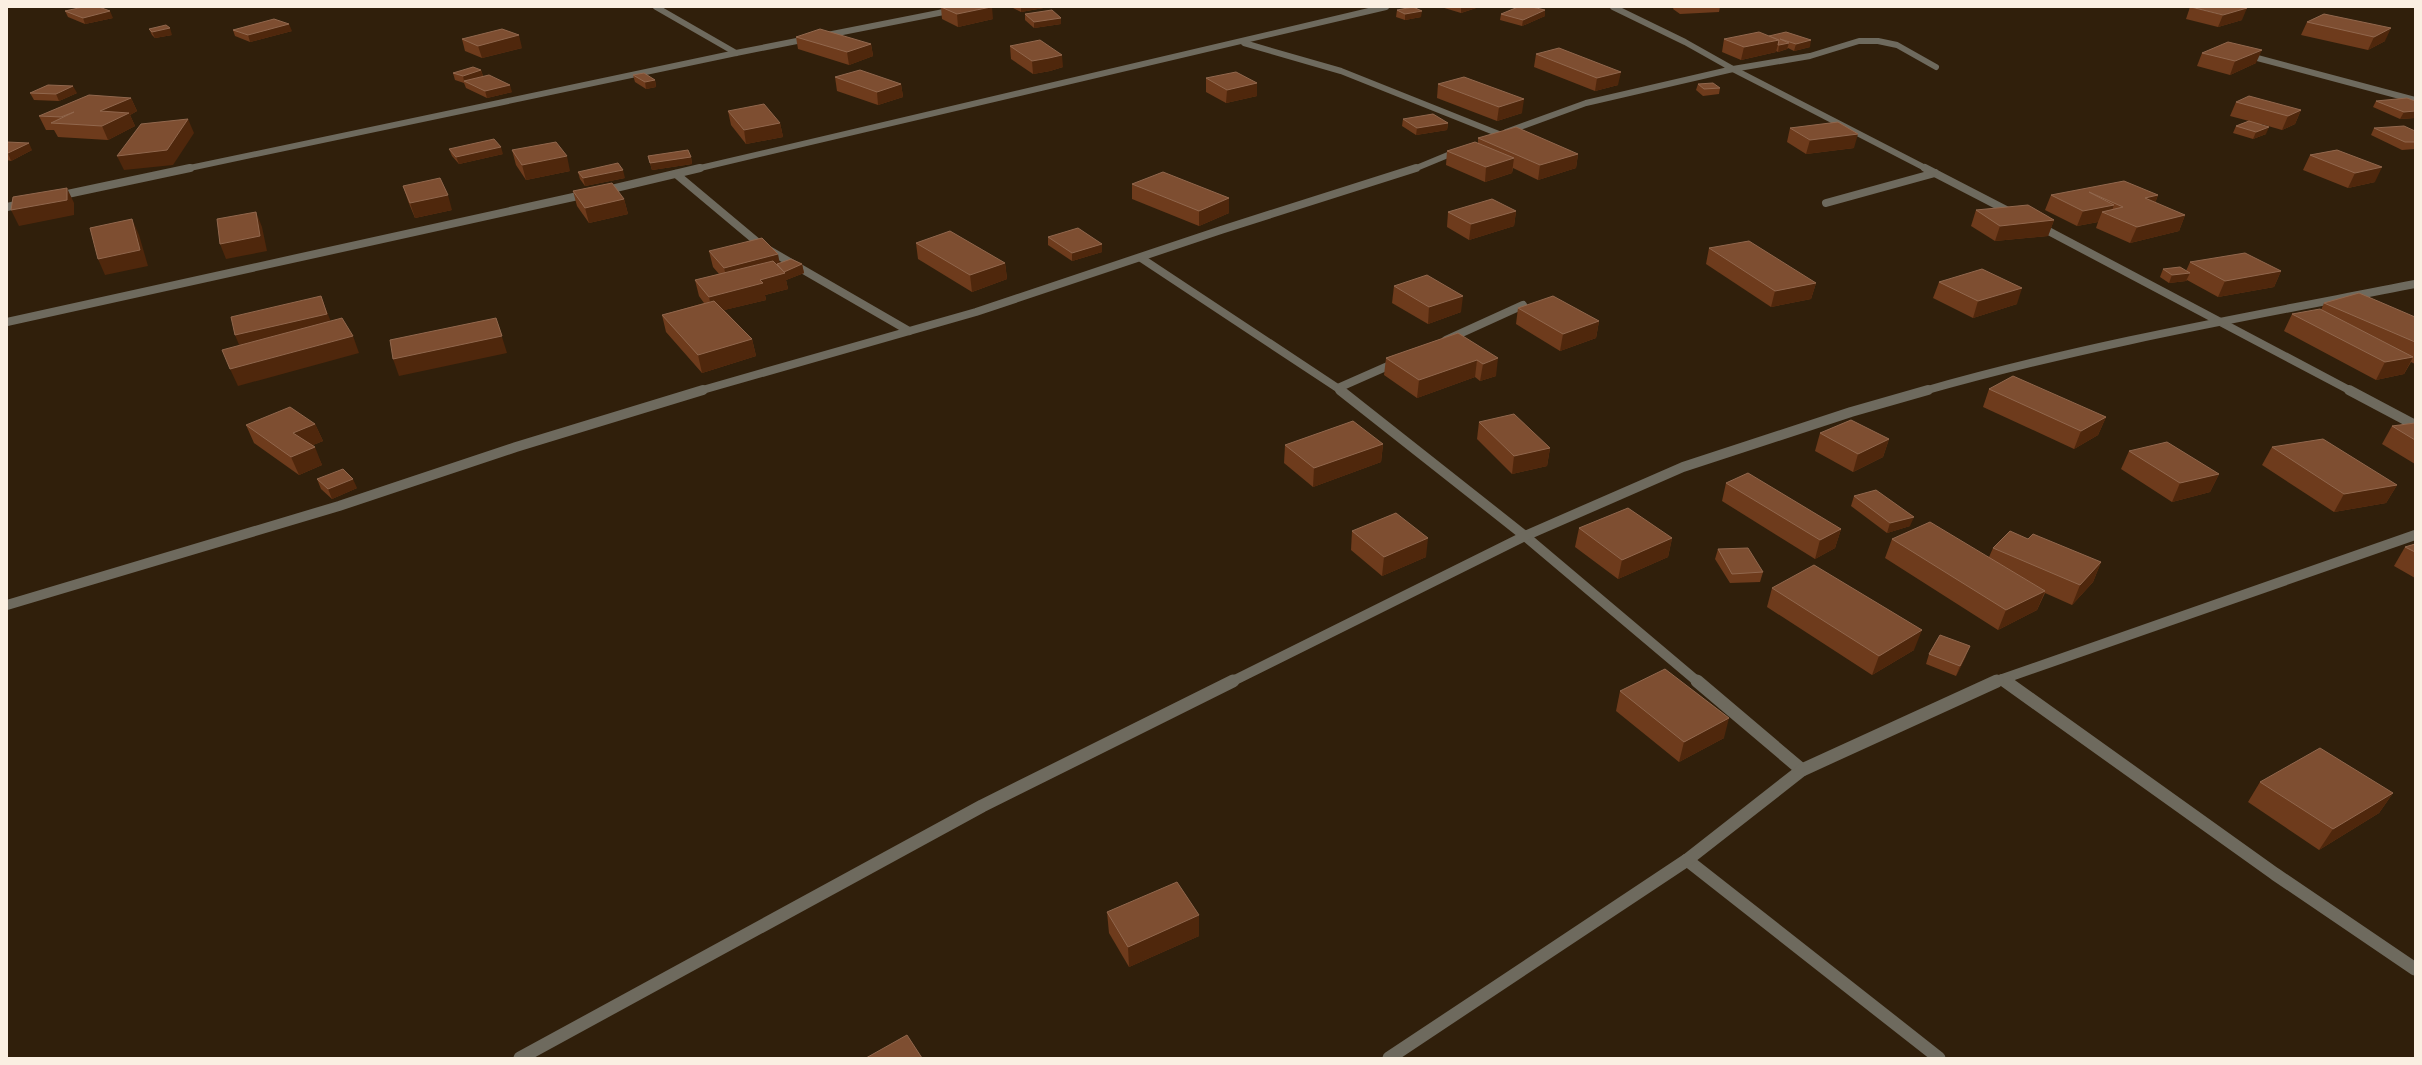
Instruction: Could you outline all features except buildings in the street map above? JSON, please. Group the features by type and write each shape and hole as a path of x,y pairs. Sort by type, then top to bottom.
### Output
{"street":[{"path":"656,7 736,53"},
{"path":"54,197 736,53 969,7"},
{"path":"7,322 676,174 1386,7"},
{"path":"1613,7 1685,42 1733,69 2019,216"},
{"path":"1485,140 1586,103 1733,69 1810,56 1859,41 1878,41 1896,46 1936,67"},
{"path":"1242,42 1270,48 1352,77 1499,134"},
{"path":"2236,53 2415,100"},
{"path":"7,605 338,506 516,447 685,394 976,312 1272,214 1405,173 1470,146"},
{"path":"1826,203 1935,173"},
{"path":"676,174 762,246 909,331"},
{"path":"7,207 30,202"},
{"path":"2032,223 2415,425"},
{"path":"1141,258 1338,388 1525,536 1802,770"},
{"path":"520,1058 982,806 1525,536 1683,467 1851,412 1990,372 2221,322 2415,284"},
{"path":"1438,344 1523,305"},
{"path":"1338,388 1402,360"},
{"path":"1388,1058 1687,860 1802,770 2002,679 2415,535"},
{"path":"2002,679 2275,874 2415,969"},
{"path":"1687,860 1939,1058"}]}
